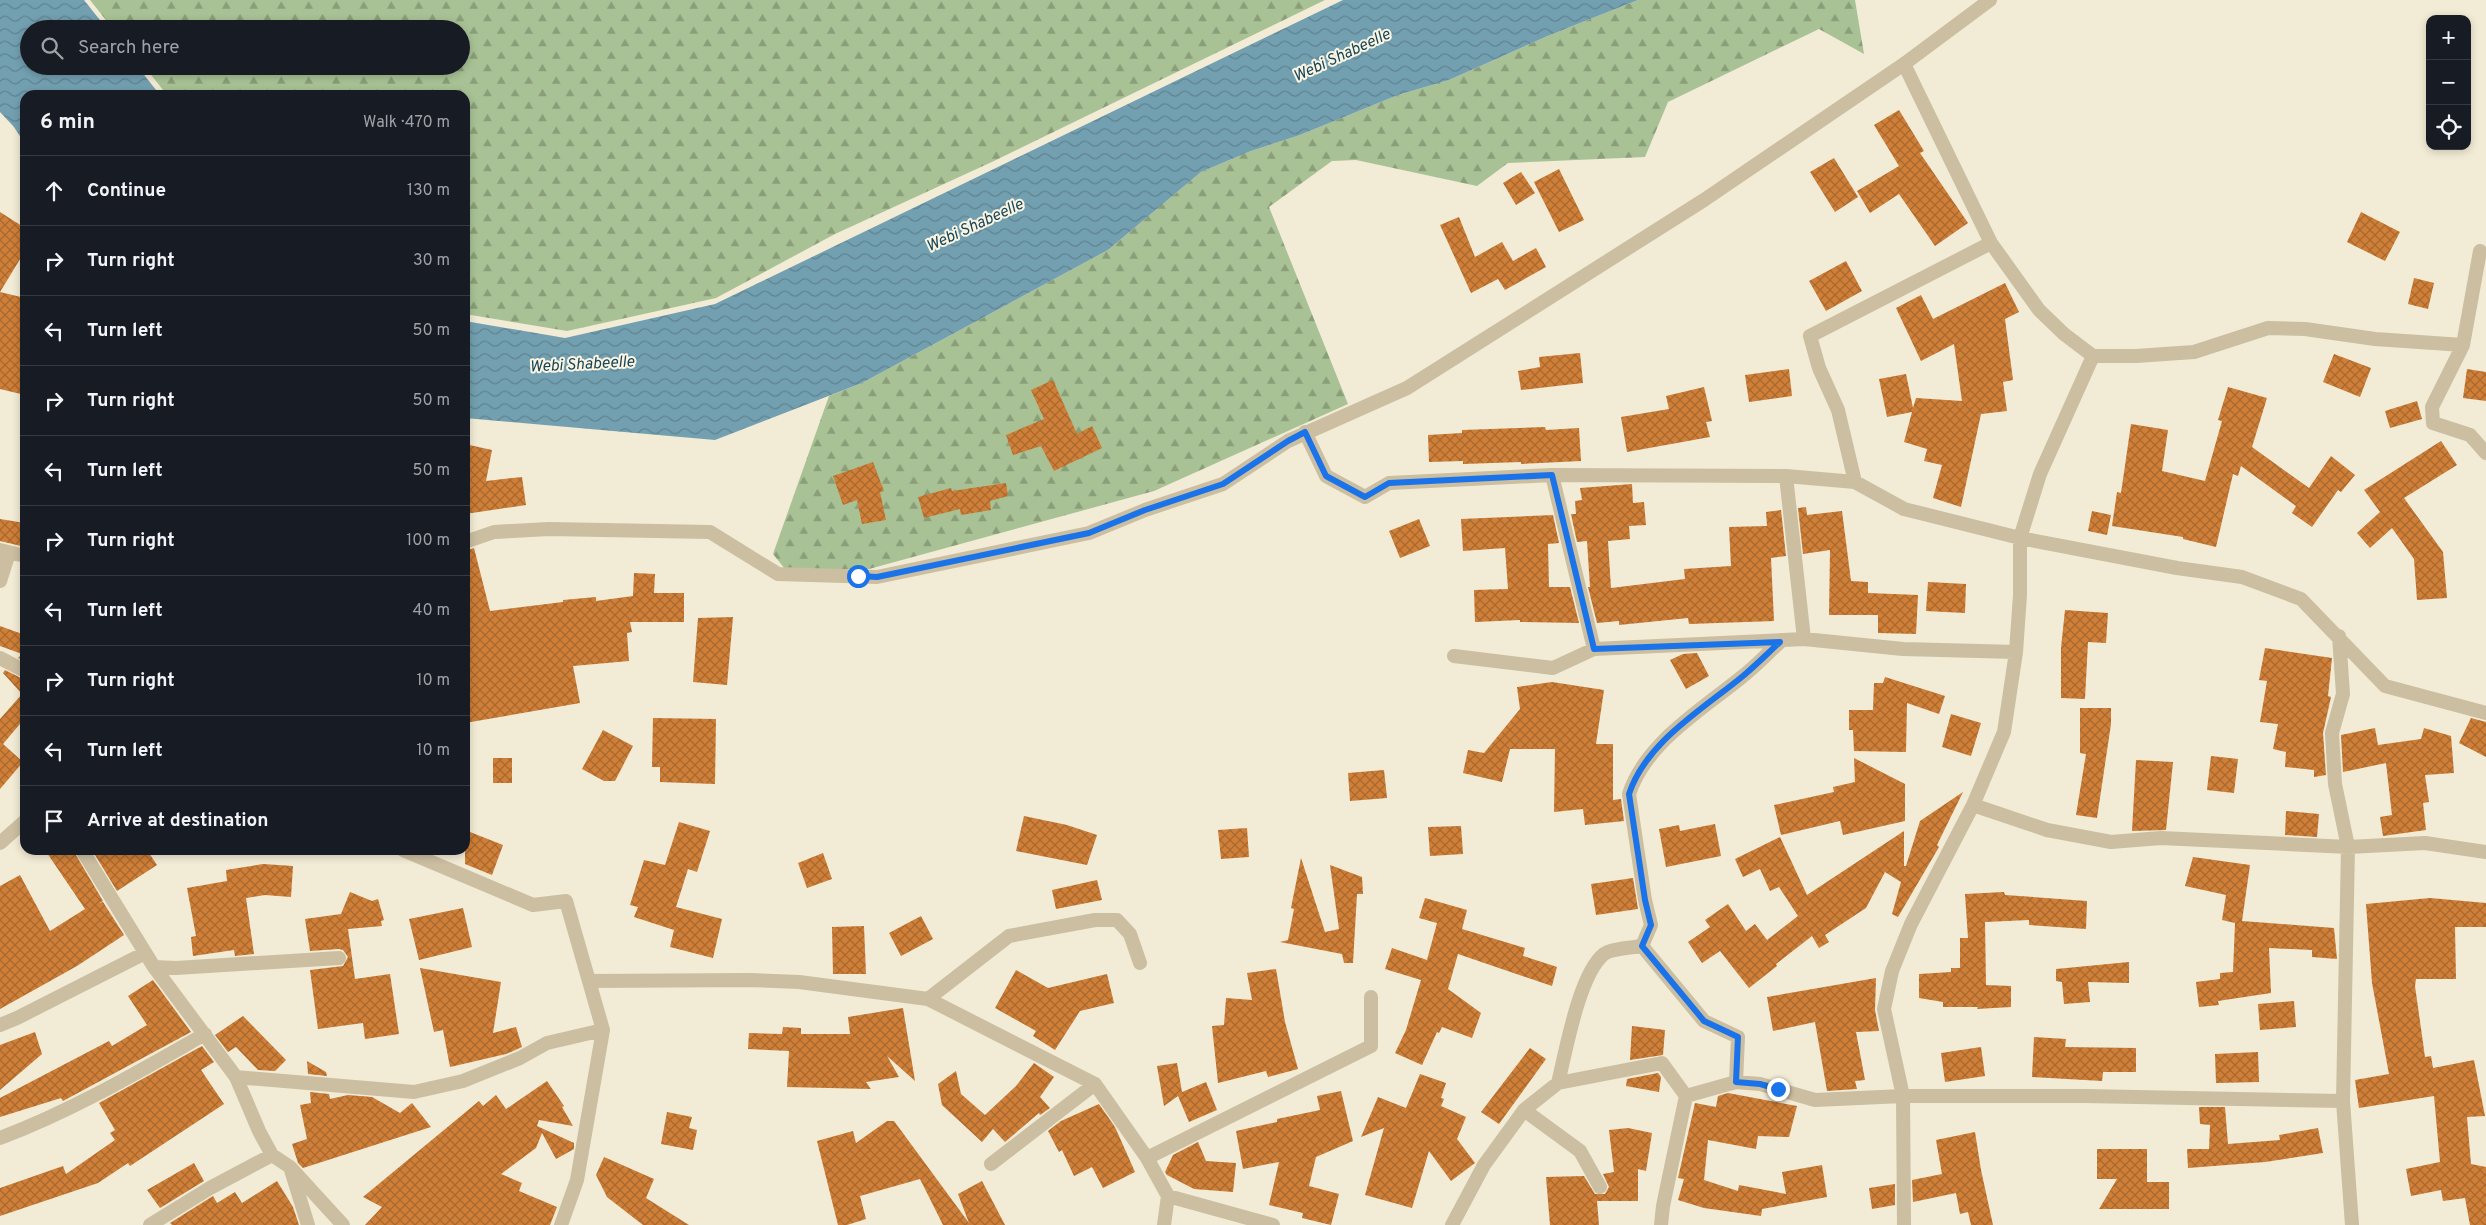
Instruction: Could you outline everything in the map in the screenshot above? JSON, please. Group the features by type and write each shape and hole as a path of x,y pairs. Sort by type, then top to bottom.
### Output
{"street":[{"path":"470,540 494,532 548,528 710,532 778,574 877,577 1089,533 1145,510 1223,484 1288,441 1305,432 1407,388 1704,200 1904,64 1990,0"},
{"path":"1904,64 1990,243 2040,310 2064,334 2093,356 2136,356 2194,352 2268,328 2305,329 2375,339 2463,345"},
{"path":"1855,482 1838,410 1819,368 1810,336 1990,243"},
{"path":"2480,252 2463,345 2432,407 2433,423 2470,434 2486,453"},
{"path":"1904,1225 1903,1096 1884,1009 1892,972 1910,924 1972,805 2004,732 2016,652 2020,595 2020,538 2040,474 2093,356"},
{"path":"1305,432 1326,476 1365,497 1389,483 1552,475 1786,476 1855,482 1904,509 2020,538 2177,568 2242,576 2301,599 2386,686 2486,714"},
{"path":"1552,475 1594,649"},
{"path":"1786,476 1804,640"},
{"path":"0,582 5,552 20,555"},
{"path":"2338,636 2343,694 2332,733 2335,784 2348,847 2343,1101 2352,1225"},
{"path":"1454,656 1553,668 1594,649 1804,640 1903,649 2016,652"},
{"path":"1642,946 1651,925 1645,900 1629,794 1634,778 1651,755 1679,728 1745,674 1780,642"},
{"path":"0,658 20,668"},
{"path":"1972,805 2046,830 2110,842 2161,838 2348,847 2425,843 2486,852"},
{"path":"0,842 20,825"},
{"path":"85,855 154,967 236,1077 259,1131 272,1155 290,1167 343,1225"},
{"path":"415,855 533,906 566,901 603,1030 577,1180 561,1225"},
{"path":"928,999 1009,936 1095,920 1117,920 1130,934 1140,963"},
{"path":"1642,946 1704,1021 1738,1037 1736,1082"},
{"path":"1558,1083 1582,992 1592,966 1606,952 1642,946"},
{"path":"0,1025 18,1018 145,952"},
{"path":"154,967 176,968 339,958"},
{"path":"589,981 750,980 799,982 928,999 1095,1084 1147,1158 1168,1196 1164,1225"},
{"path":"1147,1158 1371,1046 1371,997"},
{"path":"236,1077 414,1092 463,1081 520,1058 547,1042 603,1030"},
{"path":"0,1138 35,1125 118,1084 205,1034"},
{"path":"1452,1225 1484,1164 1524,1110 1558,1083 1662,1063 1686,1096 1661,1225"},
{"path":"1686,1096 1736,1082 1760,1084 1815,1100 1903,1096 2086,1096 2343,1101"},
{"path":"991,1164 1095,1084"},
{"path":"1524,1110 1580,1151 1600,1187"},
{"path":"150,1225 210,1188 272,1155"},
{"path":"290,1167 308,1225"},
{"path":"1168,1196 1273,1225"}],"green space":[{"path":"90,0 1325,0 994,161 835,234 716,298 567,331 470,315 470,90 163,90 151,75 470,75 470,20 106,20"},
{"path":"1638,0 1855,0 1864,54 1819,29 1668,102 1645,157 1508,163 1477,186 1356,160 1332,161 1269,207 1348,404 1154,491 869,569 785,569 773,554 829,396 862,383 1108,250 1201,172 1251,151 1300,135 1398,95 1449,80 1550,35"}],"water":[{"path":"0,0 84,0 100,20 20,20 20,75 144,75 156,90 20,90 20,136 0,112"},
{"name":"Webi Shabeelle","path":"1343,0 1638,0 1550,35 1449,80 1398,95 1300,135 1251,151 1201,172 1108,250 862,383 715,440 470,418 470,322 565,338 715,304"}],"building":[{"path":"1899,110 1924,151 1920,153 1968,223 1935,246 1899,194 1870,213 1857,191 1899,166 1874,125"},
{"path":"1834,158 1858,197 1835,212 1810,172"},
{"path":"1559,169 1584,220 1559,232 1534,182"},
{"path":"1521,172 1535,193 1516,205 1503,183"},
{"path":"0,212 20,225 20,259 0,292"},
{"path":"2361,212 2400,232 2385,261 2347,242"},
{"path":"1459,217 1475,257 1502,242 1513,261 1536,248 1546,267 1505,290 1498,279 1471,293 1440,225"},
{"path":"1846,261 1862,291 1826,311 1809,281"},
{"path":"2414,278 2434,283 2428,309 2408,304"},
{"path":"2005,283 2019,312 2005,319 2013,380 2003,382 2007,411 1981,414 1961,507 1933,498 1942,465 1924,461 1927,449 1904,442 1912,412 1887,417 1879,379 1906,374 1913,408 1916,398 1962,401 1954,344 1921,361 1896,308 1921,295 1933,319"},
{"path":"0,292 20,297 20,394 0,389"},
{"path":"1580,353 1583,383 1521,390 1518,371 1540,367 1539,357"},
{"path":"2334,354 2371,368 2360,397 2323,382"},
{"path":"1789,369 1792,396 1749,402 1745,375"},
{"path":"2467,369 2486,372 2486,401 2463,398"},
{"path":"1053,380 1077,434 1092,426 1102,448 1054,471 1041,446 1013,455 1006,435 1044,419 1031,390"},
{"path":"1704,387 1712,421 1706,422 1710,437 1627,452 1621,417 1669,409 1666,396"},
{"path":"2228,387 2267,398 2252,447 2309,488 2331,456 2355,475 2341,492 2338,490 2312,527 2292,513 2296,506 2241,466 2238,476 2233,474 2216,547 2183,539 2183,537 2112,526 2117,492 2121,493 2131,424 2168,430 2162,471 2205,481 2222,421 2218,420"},
{"path":"2417,401 2422,419 2390,428 2385,411"},
{"path":"1545,427 1546,430 1579,428 1581,461 1521,464 1521,462 1463,464 1463,461 1429,462 1428,435 1462,433 1462,430"},
{"path":"2441,441 2457,465 2404,498 2443,552 2447,598 2417,600 2414,559 2392,528 2370,548 2357,533 2380,512 2364,490"},
{"path":"470,445 492,450 486,481 522,477 526,505 470,513"},
{"path":"873,462 884,491 880,492 886,520 862,524 857,500 843,505 833,476"},
{"path":"1006,483 1008,496 990,501 991,510 961,515 960,509 924,518 918,497 951,488 952,491"},
{"path":"1632,484 1633,503 1644,502 1646,525 1629,526 1630,539 1608,541 1611,588 1685,579 1684,569 1731,566 1729,527 1767,526 1766,512 1781,510 1786,556 1771,558 1774,621 1689,624 1688,618 1619,625 1619,621 1597,623 1588,587 1590,587 1587,541 1577,542 1571,514 1576,514 1575,501 1582,500 1580,488"},
{"path":"1806,507 1807,515 1842,511 1851,581 1868,582 1868,593 1918,595 1916,634 1878,633 1878,615 1829,615 1830,550 1803,554 1798,508"},
{"path":"2092,511 2111,515 2107,535 2088,531"},
{"path":"1553,515 1559,543 1548,544 1549,587 1570,587 1579,623 1520,622 1520,620 1475,622 1474,590 1508,589 1505,548 1463,551 1461,519"},
{"path":"0,519 20,522 20,546 0,541"},
{"path":"1419,519 1430,546 1400,558 1389,531"},
{"path":"474,548 490,611 563,602 563,600 596,597 596,601 633,596 634,573 655,574 654,593 684,593 684,622 630,622 632,632 627,633 629,661 573,666 580,703 470,722 470,549"},
{"path":"1928,582 1966,584 1965,613 1926,611"},
{"path":"2065,610 2108,613 2106,643 2088,642 2085,699 2061,698 2061,648"},
{"path":"733,617 727,685 693,682 698,618"},
{"path":"0,626 20,633 20,653 0,646"},
{"path":"2265,648 2332,658 2328,696 2331,697 2323,733 2326,775 2314,777 2314,770 2285,767 2286,752 2273,749 2278,724 2260,722 2267,681 2259,680"},
{"path":"1697,653 1709,676 1686,689 1670,660 1683,654"},
{"path":"5,670 20,678 20,692 3,673"},
{"path":"1885,677 1945,696 1939,714 1907,703 1906,752 1854,751 1853,730 1849,730 1849,710 1873,710 1874,683 1883,683"},
{"path":"1552,682 1604,690 1596,744 1613,744 1613,800 1621,799 1624,821 1585,825 1583,809 1554,812 1555,749 1510,749 1502,782 1463,773 1468,750 1484,753 1520,709 1517,687"},
{"path":"20,696 20,724 3,744 20,759 20,766 0,789 0,719"},
{"path":"2080,708 2111,708 2111,724 2097,818 2076,815 2086,754 2080,753"},
{"path":"1951,714 1981,723 1971,756 1942,747"},
{"path":"653,718 716,719 715,784 660,782 660,767 652,767"},
{"path":"2471,718 2486,722 2486,757 2459,743"},
{"path":"2375,728 2378,745 2421,739 2424,728 2451,736 2454,773 2425,775 2429,802 2423,803 2426,830 2383,836 2380,817 2392,815 2386,763 2343,772 2341,735"},
{"path":"603,730 633,746 615,781 604,781 582,769"},
{"path":"2211,756 2238,759 2234,793 2207,790"},
{"path":"493,758 512,758 512,783 493,783"},
{"path":"1854,758 1905,784 1905,821 1843,835 1840,821 1781,835 1774,805 1834,792 1833,787 1855,782"},
{"path":"2136,760 2173,762 2166,830 2132,831"},
{"path":"1384,770 1387,798 1350,801 1348,773"},
{"path":"1963,792 1937,845 1939,847 1898,917 1892,914 1901,882 1885,872 1866,908 1825,935 1829,942 1819,948 1812,936 1749,988 1720,951 1702,963 1688,942 1710,927 1705,920 1728,904 1746,931 1755,924 1767,940 1798,916 1779,887 1770,891 1760,869 1743,877 1735,859 1780,837 1807,895 1904,831 1904,866 1906,866 1920,821"},
{"path":"2286,811 2319,814 2317,837 2285,835"},
{"path":"1024,816 1067,825 1097,835 1087,865 1016,851"},
{"path":"679,822 710,831 697,872 688,869 676,907 722,919 713,958 670,947 674,930 634,917 638,907 630,905 644,860 665,865"},
{"path":"1715,824 1721,856 1666,867 1659,829 1679,825 1680,831"},
{"path":"1461,826 1463,854 1430,856 1428,827"},
{"path":"1247,828 1249,857 1221,859 1218,830"},
{"path":"470,832 503,845 492,875 465,864 465,855 470,855"},
{"path":"823,853 832,879 807,888 798,863"},
{"path":"48,855 76,855 103,901 99,903 103,902 124,935 77,966 0,1009 0,886 20,875 50,931 85,909"},
{"path":"95,855 150,855 157,865 117,891"},
{"path":"2193,857 2250,865 2242,921 2334,928 2337,959 2312,957 2312,950 2269,948 2271,993 2218,1001 2219,1005 2199,1007 2196,982 2220,979 2220,973 2233,972 2235,923 2222,920 2226,895 2185,886"},
{"path":"1301,858 1325,932 1339,929 1330,865 1362,877 1363,894 1357,894 1353,963 1344,963 1342,954 1280,942 1288,940 1294,909 1291,908"},
{"path":"263,864 293,866 291,897 265,895 246,898 254,954 235,956 234,950 193,956 191,937 196,936 187,888 227,881 226,870"},
{"path":"1633,878 1638,909 1596,915 1591,884"},
{"path":"1097,880 1102,900 1056,909 1052,890"},
{"path":"350,892 372,901 378,899 384,920 381,921 382,926 348,929 355,979 390,974 399,1034 365,1039 363,1023 318,1029 310,970 343,966 348,957 343,950 339,949 310,951 305,919 341,914"},
{"path":"2004,892 2005,895 2087,901 2086,929 2029,925 2029,920 1985,922 1986,985 2011,986 2011,1007 1977,1009 1978,1007 1943,1007 1943,1002 1919,998 1919,974 1951,972 1951,968 1960,968 1960,938 1968,938 1965,894"},
{"path":"1425,898 1467,910 1462,929 1525,948 1523,956 1557,967 1552,986 1458,954 1448,989 1481,1013 1472,1038 1442,1027 1439,1033 1437,1032 1422,1065 1395,1053 1406,1030 1421,980 1385,969 1392,948 1427,960 1437,923 1419,918"},
{"path":"2430,898 2486,903 2486,927 2455,927 2456,979 2416,979 2415,986 2425,1057 2431,1056 2433,1068 2474,1060 2485,1116 2467,1117 2471,1164 2486,1167 2486,1225 2470,1225 2465,1198 2443,1201 2441,1190 2411,1196 2406,1169 2440,1162 2434,1096 2359,1108 2355,1080 2389,1074 2372,983 2366,904"},
{"path":"463,908 472,947 419,960 409,919"},
{"path":"921,916 933,939 901,956 889,933"},
{"path":"864,926 866,974 833,974 832,927"},
{"path":"2129,962 2129,983 2088,982 2090,1002 2064,1004 2062,982 2056,981 2056,969"},
{"path":"420,968 501,982 493,1033 516,1027 522,1047 506,1054 450,1067 443,1030 434,1032"},
{"path":"1276,969 1285,1022 1298,1069 1268,1077 1266,1071 1218,1083 1212,1026 1224,1025 1226,998 1252,1000 1247,973"},
{"path":"1016,970 1048,988 1107,974 1114,1003 1080,1011 1055,1050 1033,1036 1036,1031 995,1008"},
{"path":"1876,978 1875,1010 1879,1031 1856,1032 1865,1080 1855,1081 1857,1089 1827,1091 1815,1022 1773,1031 1767,997"},
{"path":"153,980 191,1032 63,1101 61,1098 0,1117 0,1098 109,1041 112,1046 147,1025 128,996"},
{"path":"2294,1001 2296,1027 2260,1030 2258,1004"},
{"path":"903,1008 915,1081 887,1056 899,1077 866,1082 871,1089 787,1087 789,1051 748,1049 749,1033 782,1034 783,1027 801,1028 801,1034 850,1034 848,1017"},
{"path":"243,1016 286,1060 275,1071 258,1070 236,1047 228,1052 215,1035"},
{"path":"1632,1026 1665,1030 1663,1055 1630,1060"},
{"path":"35,1032 42,1054 0,1090 0,1045"},
{"path":"2034,1037 2066,1039 2065,1047 2136,1048 2136,1072 2103,1072 2102,1081 2032,1077"},
{"path":"202,1046 214,1062 201,1070 224,1104 130,1166 128,1163 98,1183 0,1216 0,1188 63,1166 66,1174 115,1140 110,1133 115,1130 99,1103"},
{"path":"1981,1047 1985,1076 1945,1082 1941,1053"},
{"path":"1530,1048 1546,1059 1499,1124 1481,1112"},
{"path":"2258,1052 2259,1082 2216,1083 2215,1054"},
{"path":"307,1061 326,1072 327,1076 308,1074"},
{"path":"1034,1063 1054,1077 1040,1097 1050,1108 1040,1115 1039,1113 1005,1142 993,1129 982,1142 942,1105 938,1084 956,1071 961,1094 985,1115 1016,1086"},
{"path":"1177,1063 1182,1092 1206,1082 1217,1110 1189,1122 1178,1096 1164,1106 1157,1066"},
{"path":"1658,1073 1661,1077 1659,1092 1626,1086 1627,1079"},
{"path":"1420,1074 1446,1083 1441,1098 1444,1099 1441,1106 1466,1117 1457,1139 1475,1163 1451,1181 1429,1151 1412,1208 1365,1195 1384,1128 1361,1137 1378,1097 1406,1108"},
{"path":"547,1081 564,1106 562,1107 573,1126 539,1120 537,1126 574,1143 574,1149 556,1159 542,1133 536,1148 501,1174 522,1183 519,1191 557,1207 550,1225 365,1225 382,1207 363,1197 479,1101 483,1106 496,1095 506,1109"},
{"path":"1341,1091 1353,1141 1316,1157 1309,1186 1339,1194 1331,1225 1302,1218 1303,1213 1269,1205 1279,1162 1243,1169 1236,1131 1277,1122 1277,1119 1320,1110 1317,1096"},
{"path":"310,1092 329,1094 330,1099 348,1095 372,1097 400,1113 412,1103 431,1127 303,1168 298,1163 292,1144 307,1139 300,1105 311,1103"},
{"path":"1728,1093 1797,1106 1789,1137 1758,1136 1756,1149 1708,1140 1704,1180 1738,1191 1739,1185 1786,1194 1782,1172 1822,1165 1827,1197 1762,1209 1761,1216 1704,1208 1678,1200 1684,1179 1678,1178 1695,1103 1716,1107 1718,1096"},
{"path":"1099,1104 1115,1127 1135,1172 1103,1188 1092,1167 1074,1176 1062,1150 1059,1152 1048,1131 1061,1121"},
{"path":"2199,1107 2225,1107 2228,1144 2280,1140 2279,1135 2318,1128 2323,1153 2265,1162 2188,1168 2187,1149 2209,1149 2210,1125 2200,1124"},
{"path":"667,1112 692,1117 689,1128 697,1130 693,1150 661,1144"},
{"path":"887,1121 894,1121 969,1223 958,1194 982,1181 1005,1225 943,1225 920,1179 860,1196 866,1219 847,1225 838,1225 817,1141 853,1131 856,1143"},
{"path":"1628,1128 1652,1133 1646,1171 1638,1169 1638,1201 1597,1201 1599,1225 1550,1225 1546,1177 1584,1176 1595,1194 1605,1194 1609,1187 1603,1174 1614,1172 1609,1130"},
{"path":"1975,1132 1993,1225 1971,1225 1968,1212 1960,1214 1956,1193 1913,1202 1912,1180 1942,1174 1936,1140"},
{"path":"1198,1142 1206,1161 1236,1163 1233,1192 1194,1189 1167,1175 1165,1172 1173,1155"},
{"path":"2097,1149 2147,1149 2147,1182 2169,1182 2169,1209 2099,1209 2117,1179 2097,1179"},
{"path":"604,1157 654,1179 646,1198 689,1225 643,1225 607,1197 596,1175"},
{"path":"194,1163 204,1181 160,1208 147,1190"},
{"path":"277,1181 293,1207 299,1225 172,1225 170,1223 213,1196 217,1203 235,1192 242,1203"},
{"path":"1895,1184 1895,1205 1872,1209 1869,1188"}],"route":[{"path":"858,576 877,577 1089,533 1145,510 1223,484 1288,441 1305,432 1326,476 1365,497 1389,483 1552,475 1594,649 1780,642 1745,674 1679,728 1651,755 1634,778 1629,794 1645,900 1651,925 1642,946 1704,1021 1738,1037 1736,1082 1760,1084 1778,1089"}]}
